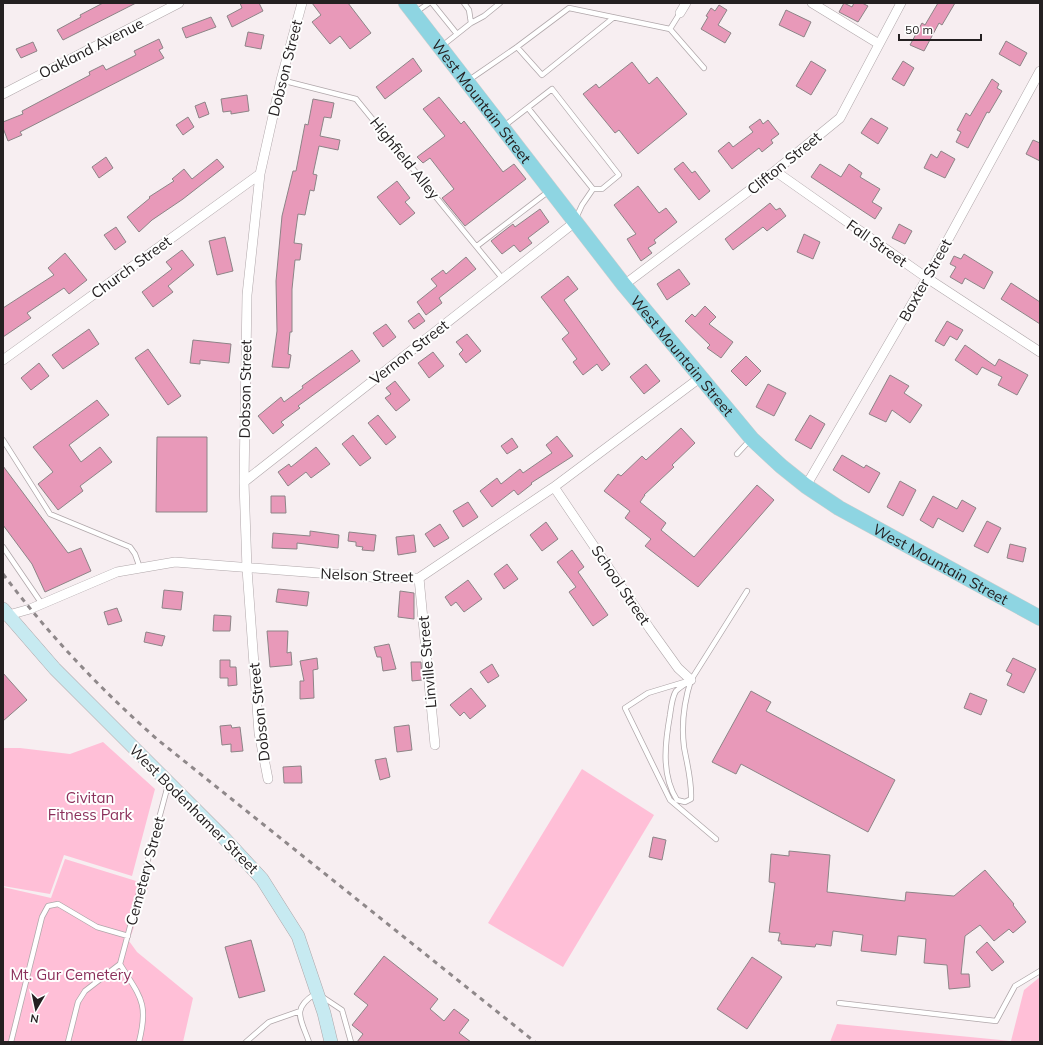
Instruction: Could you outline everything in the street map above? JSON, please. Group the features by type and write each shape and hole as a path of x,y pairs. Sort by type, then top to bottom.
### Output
{"main road":[{"name":"West Mountain Street","path":"410,8 624,285 752,439 781,466 806,486 839,508 1040,618"},
{"name":"West Bodenhamer Street","path":"5,614 55,669 225,839 262,879 298,936 317,992 331,1042"}],"street":[{"name":"Oakland Avenue","path":"3,94 179,3"},
{"name":"Dobson Street","path":"268,779 259,733 246,569 244,482 247,294 260,174 281,80 302,3"},
{"path":"680,13 686,3"},
{"path":"812,3 879,44"},
{"name":"Clifton Street","path":"624,285 775,171 840,118 901,3"},
{"name":"Baxter Street","path":"806,486 927,278 1040,71"},
{"name":"Fall Street","path":"775,171 927,278 1040,352"},
{"name":"Church Street","path":"3,360 260,174"},
{"name":"Vernon Street","path":"244,482 575,222"},
{"name":"Nelson Street","path":"5,614 42,604 116,572 175,562 246,569 383,578 419,578 554,487 701,377"},
{"name":"School Street","path":"554,487 655,636 678,668 691,680"},
{"name":"Linville Street","path":"419,578 435,745"}],"lane":[{"path":"410,8 431,3 457,34"},
{"path":"464,3 469,10 471,22"},
{"path":"440,48 471,22 484,16 500,3"},
{"path":"466,82 517,47 569,8 670,29 704,68"},
{"path":"670,29 680,13"},
{"path":"517,47 542,75 612,18"},
{"name":"Highfield Alley","path":"281,80 356,99 502,278"},
{"path":"502,128 552,89 619,175 602,189 593,188 528,108"},
{"path":"575,222 582,205 593,188"},
{"path":"477,246 550,190"},
{"path":"737,454 752,439"},
{"path":"3,440 50,514 130,547 135,554 140,568"},
{"path":"3,547 42,604"},
{"path":"691,680 676,691 665,741 666,771 671,792 677,800 685,802 691,799 692,787 682,727 684,700 691,680 747,591"},
{"path":"691,680 648,693 625,708 670,800 716,839"},
{"name":"Cemetery Street","path":"120,964 169,783"},
{"name":"Cemetery Street","path":"11,1042 42,917 48,906 58,904 97,926 128,936"},
{"path":"68,1042 78,1002 84,990 120,964 140,998 144,1009 144,1022 139,1042"},
{"path":"839,1003 996,1021 1015,986 1040,971"},
{"path":"309,1042 301,1019 300,1011 304,1001 317,992 342,1010 351,1042"},
{"path":"246,1042 269,1022 300,1011"}],"green space":[{"name":"Civitan Fitness Park","path":"103,742 155,789 132,876 64,855 50,894 3,886 3,748 20,748 70,754"},
{"path":"582,769 654,815 563,967 488,923"},
{"name":"Mt. Gur Cemetery","path":"65,859 149,885 129,941 137,952 193,998 183,1042 3,1042 3,887 51,898"},
{"path":"1040,977 1040,1042 830,1042 837,1024 1011,1041 1024,990"}],"building":[{"path":"103,3 136,3 63,40 57,30 81,17 80,15"},
{"path":"240,3 259,3 263,11 232,27 227,16 242,8"},
{"path":"312,3 348,3 371,33 350,49 340,36 330,44 312,22 321,15"},
{"path":"844,3 852,7 854,3 862,3 868,6 858,22 839,12"},
{"path":"938,3 955,3 942,25 939,23 924,51 910,45 922,23 925,25"},
{"path":"719,5 727,10 718,25 731,33 725,43 701,29 711,8 715,11"},
{"path":"786,10 811,22 804,37 779,25"},
{"path":"211,17 216,27 186,38 182,28"},
{"path":"248,32 264,35 261,49 245,46"},
{"path":"159,39 163,48 159,50 164,58 20,132 22,135 8,141 3,128 3,122 23,114 22,111 90,75 89,72 103,65 106,70 136,55 134,51"},
{"path":"1006,41 1027,53 1020,66 999,54"},
{"path":"33,42 37,51 21,58 16,49"},
{"path":"413,58 422,71 385,99 376,87"},
{"path":"811,61 826,70 811,95 796,86"},
{"path":"903,61 914,68 904,86 892,79"},
{"path":"632,62 649,84 657,77 687,114 638,154 619,130 615,133 583,94 596,84 599,88"},
{"path":"992,79 999,84 997,88 1002,91 989,113 987,112 968,148 956,142 961,132 957,130 966,113 970,116"},
{"path":"247,95 249,111 231,114 231,111 223,112 221,99"},
{"path":"439,97 461,124 464,121 503,172 514,164 526,179 465,226 442,198 454,189 430,158 423,163 417,157 445,136 423,109"},
{"path":"313,99 334,103 331,118 324,117 320,136 340,140 338,150 319,146 313,174 317,175 314,191 310,190 305,215 298,214 294,243 302,244 300,260 295,260 292,289 292,332 290,332 288,354 291,355 289,368 272,367 277,331 276,281 282,216 293,171 296,171 305,124 308,125"},
{"path":"205,102 209,114 199,118 195,106"},
{"path":"188,117 194,127 183,135 176,125"},
{"path":"871,118 888,128 878,144 861,133"},
{"path":"760,119 763,124 768,120 779,134 771,140 773,143 762,152 759,148 732,169 718,151 729,142 733,147 753,132 749,127"},
{"path":"1033,140 1040,143 1040,161 1026,154"},
{"path":"941,151 955,159 945,178 924,168 931,154 937,158"},
{"path":"106,157 113,168 99,178 92,167"},
{"path":"217,159 224,167 183,199 152,220 139,232 127,217 150,198 149,197 174,181 172,179 184,169 192,179"},
{"path":"683,162 692,173 695,171 710,191 699,200 674,169"},
{"path":"820,164 841,177 849,164 862,173 860,177 880,189 872,202 882,208 875,219 811,177"},
{"path":"397,181 410,198 405,202 415,213 400,225 377,197"},
{"path":"638,186 659,213 666,208 677,222 654,240 656,243 648,248 652,253 641,261 627,239 636,234 614,205"},
{"path":"770,203 776,210 780,208 786,216 767,231 763,227 733,250 725,239"},
{"path":"540,209 549,222 528,238 532,243 520,252 514,245 502,254 491,241 513,224 515,227"},
{"path":"899,224 912,231 905,244 892,238"},
{"path":"116,227 126,242 115,250 104,235"},
{"path":"804,234 820,242 813,259 797,252"},
{"path":"225,237 233,271 217,275 209,241"},
{"path":"182,250 194,265 168,286 173,292 153,307 142,292 172,269 166,262"},
{"path":"65,253 87,280 69,294 64,288 27,313 31,318 3,337 3,308 54,275 48,268"},
{"path":"964,254 993,272 984,289 965,278 962,284 950,277 956,267 950,264 954,256 961,259"},
{"path":"466,257 476,269 439,298 442,303 426,315 417,302 437,286 431,279 443,270 446,274"},
{"path":"679,269 690,284 667,300 657,284"},
{"path":"568,276 578,289 564,300 610,364 602,371 597,364 583,375 573,362 577,359 562,339 569,333 541,297"},
{"path":"1011,283 1040,302 1040,324 1001,299"},
{"path":"705,306 716,317 709,324 733,342 721,358 707,348 710,345 685,321 692,314 695,317"},
{"path":"419,313 425,321 414,329 408,321"},
{"path":"947,321 963,330 957,340 950,336 944,346 935,341"},
{"path":"386,324 396,337 383,347 373,333"},
{"path":"89,329 99,344 63,369 52,355"},
{"path":"467,334 481,351 466,363 459,354 463,350 456,342"},
{"path":"193,340 231,344 229,363 200,360 200,364 190,363"},
{"path":"965,345 995,366 999,359 1028,375 1017,395 998,385 1002,377 982,367 977,375 955,360"},
{"path":"148,349 181,396 168,405 135,358"},
{"path":"352,350 360,361 298,406 300,408 281,422 284,425 273,434 258,416 281,397 284,402 303,388 302,386"},
{"path":"433,352 444,366 429,378 418,363"},
{"path":"746,356 761,371 746,386 731,371"},
{"path":"39,363 49,376 31,390 21,378"},
{"path":"646,364 660,381 644,394 630,377"},
{"path":"890,375 909,386 904,393 922,405 910,423 892,410 886,422 869,414"},
{"path":"395,381 410,400 396,411 385,398 391,394 386,388"},
{"path":"768,384 786,393 774,416 756,407"},
{"path":"97,400 109,415 69,445 81,462 100,447 112,462 80,486 83,491 58,510 38,484 53,472 33,447"},
{"path":"378,415 396,437 386,445 368,423"},
{"path":"810,415 825,424 811,449 795,440"},
{"path":"681,428 695,443 672,465 674,467 644,495 640,502 666,523 661,530 694,557 757,485 774,500 698,587 645,546 651,539 625,518 630,511 604,491 618,474 621,476 642,456 646,460"},
{"path":"353,435 371,458 360,466 342,444"},
{"path":"557,436 573,456 531,483 532,484 518,495 514,490 492,507 480,491 497,478 501,484 520,469 523,473 552,453 546,445"},
{"path":"157,437 207,437 207,512 156,512"},
{"path":"512,438 518,447 507,454 501,446"},
{"path":"316,447 330,464 311,478 306,472 288,486 278,472 289,464 291,467"},
{"path":"842,455 864,468 866,465 880,473 869,493 833,470"},
{"path":"3,466 68,553 81,548 91,571 45,592 32,564 3,525"},
{"path":"900,481 916,490 903,516 887,507"},
{"path":"271,496 285,496 286,513 271,513"},
{"path":"933,496 957,509 962,500 976,508 963,532 938,518 933,528 920,520"},
{"path":"468,502 478,517 463,527 453,511"},
{"path":"987,521 1001,528 988,553 974,546"},
{"path":"546,522 558,539 542,551 530,535"},
{"path":"440,524 449,538 434,547 425,534"},
{"path":"310,531 339,535 338,548 297,543 297,549 272,548 273,533 310,536"},
{"path":"349,532 376,535 374,551 362,550 363,547 356,546 356,542 348,541"},
{"path":"414,535 416,552 398,555 396,537"},
{"path":"1010,544 1026,548 1023,562 1007,558"},
{"path":"572,550 584,567 578,572 608,615 593,626 569,592 576,587 557,562"},
{"path":"507,564 518,579 504,589 494,574"},
{"path":"468,580 482,599 464,612 456,602 451,606 445,597"},
{"path":"278,589 309,592 307,606 276,602"},
{"path":"164,590 183,592 181,610 162,608"},
{"path":"400,591 414,593 414,619 398,617"},
{"path":"117,608 122,621 108,625 104,612"},
{"path":"214,615 231,616 230,631 213,631"},
{"path":"267,631 288,631 287,653 291,652 292,665 270,667"},
{"path":"146,632 165,636 162,646 144,642"},
{"path":"389,644 396,669 383,671 381,657 377,657 374,647"},
{"path":"317,658 318,669 313,670 314,698 300,699 300,681 304,681 300,661"},
{"path":"1013,658 1036,669 1024,693 1007,685 1012,674 1006,671"},
{"path":"220,660 230,660 230,667 236,667 237,685 228,686 228,678 220,678"},
{"path":"411,662 421,662 422,680 412,681"},
{"path":"492,664 499,676 488,683 480,672"},
{"path":"3,673 27,700 3,721"},
{"path":"471,688 486,706 470,719 464,712 460,716 450,705"},
{"path":"751,691 771,702 766,711 895,780 868,832 741,764 736,774 712,762"},
{"path":"970,693 987,700 981,715 964,708"},
{"path":"231,725 232,728 240,727 243,751 231,752 231,744 222,745 220,726"},
{"path":"409,725 412,750 397,752 394,727"},
{"path":"386,758 390,777 380,780 375,760"},
{"path":"301,766 302,783 284,783 283,767"},
{"path":"653,837 666,840 662,860 649,857"},
{"path":"789,851 830,855 827,892 905,901 906,892 954,896 985,870 1014,904 1013,905 1026,922 1013,933 1009,929 994,941 980,925 965,936 961,974 969,974 970,987 949,989 947,965 924,963 926,939 898,936 896,955 861,951 863,935 833,931 831,946 816,944 815,947 781,944 781,941 778,941 780,933 769,932 775,883 769,882 771,854 789,856"},
{"path":"251,940 265,991 239,998 225,947"},
{"path":"987,942 1004,962 992,971 976,952"},
{"path":"384,956 438,999 430,1009 444,1021 454,1009 469,1020 459,1033 471,1042 357,1042 363,1034 352,1025 368,1005 354,994"},
{"path":"752,957 782,977 747,1029 717,1009"}],"railway":[{"path":"3,574 39,619 76,661 116,702 158,740 535,1042"}]}
